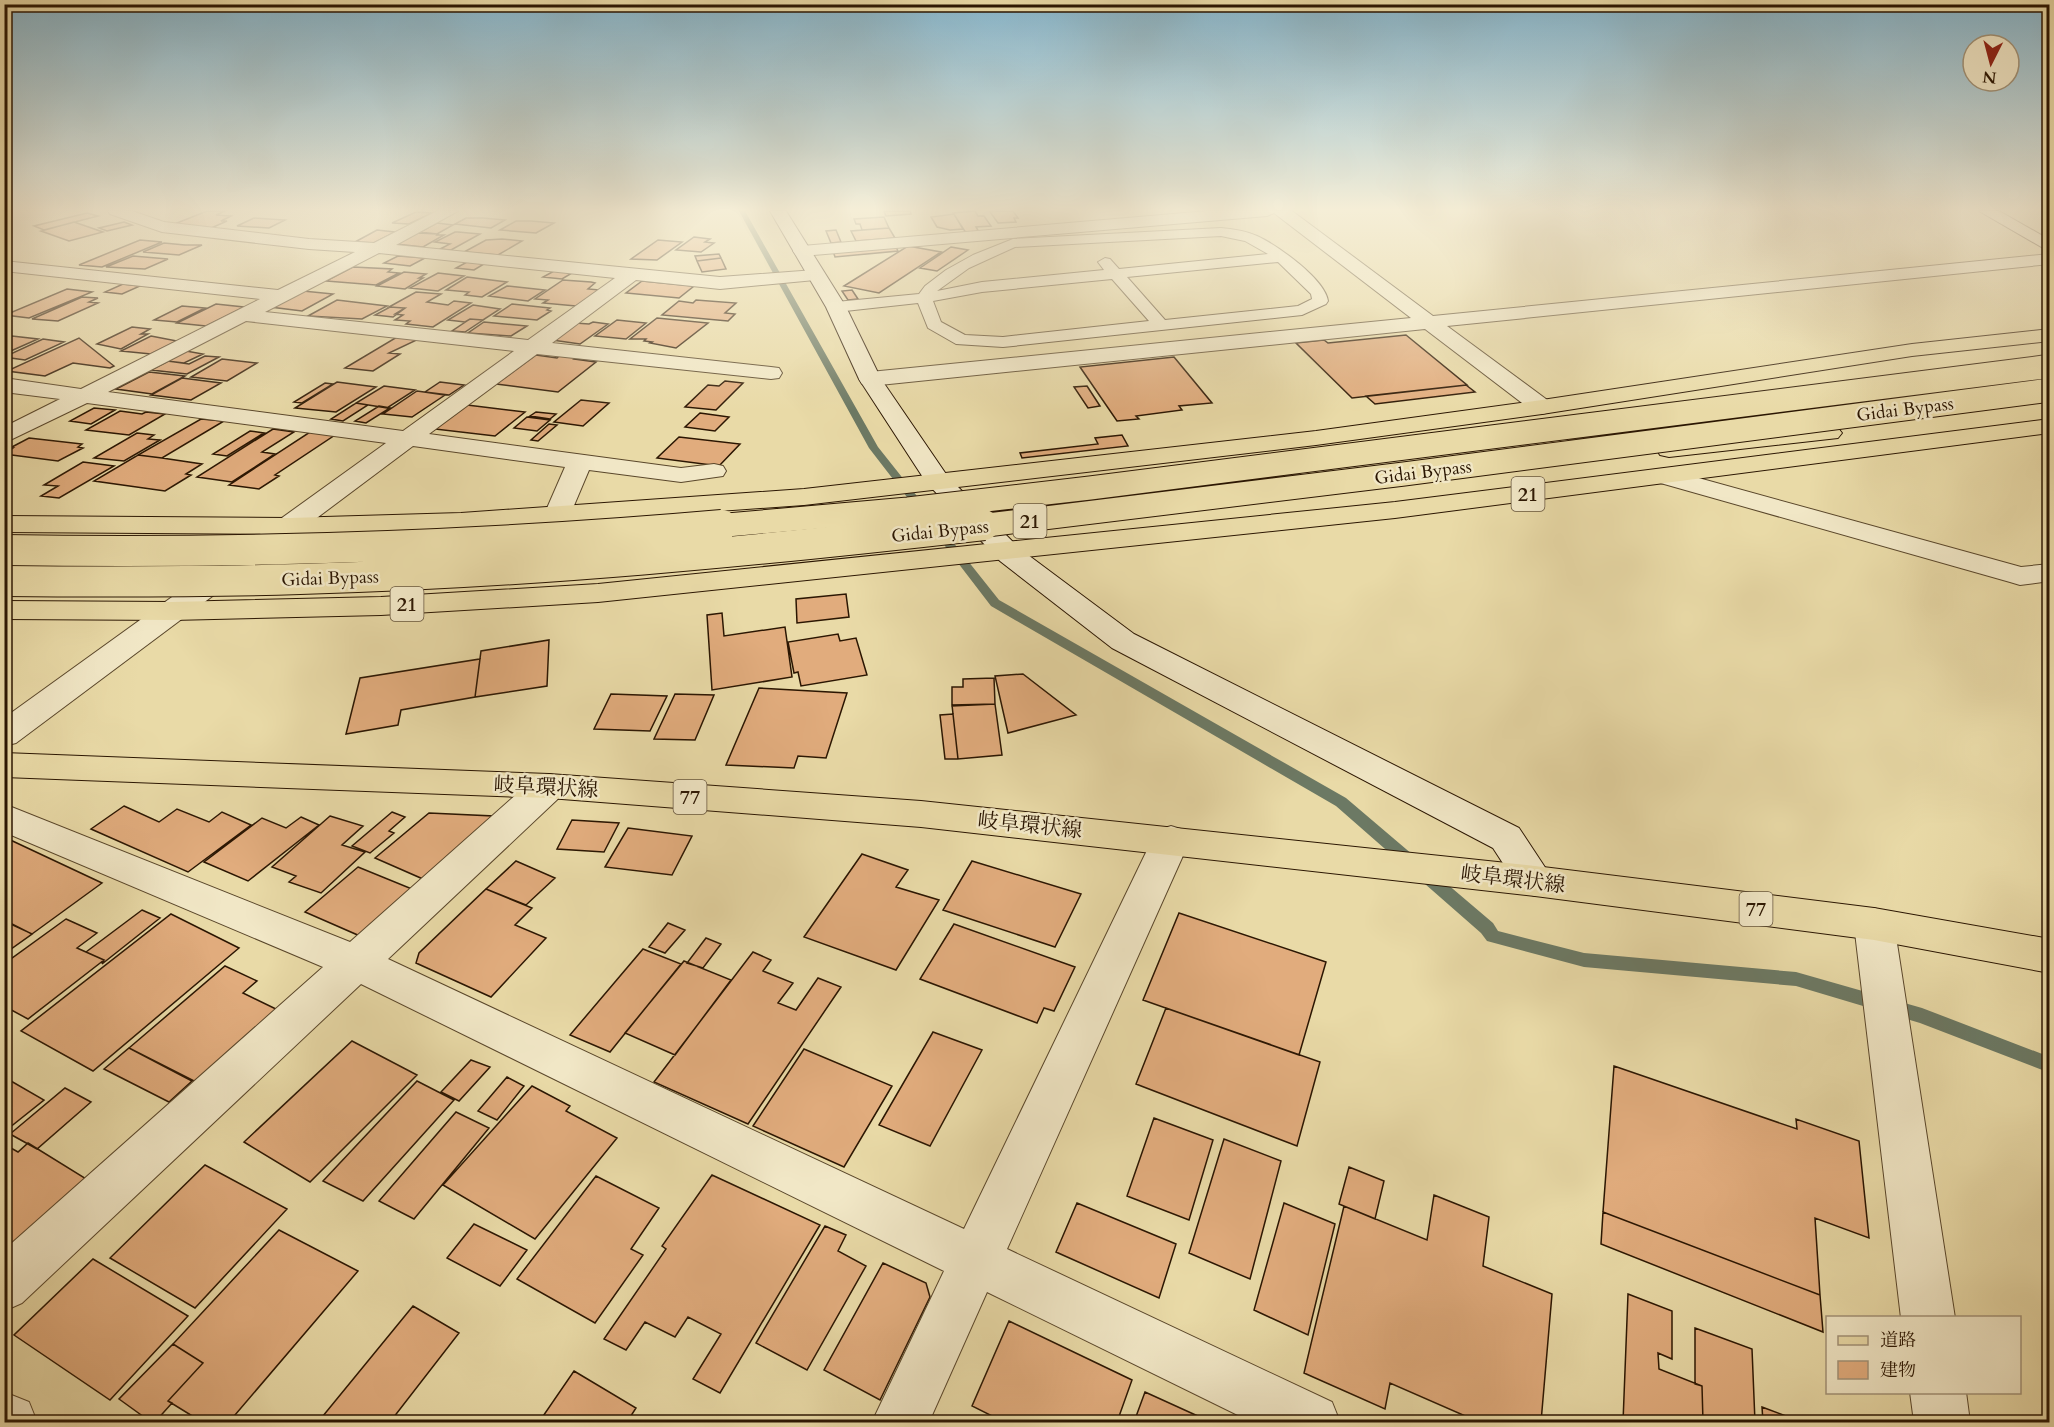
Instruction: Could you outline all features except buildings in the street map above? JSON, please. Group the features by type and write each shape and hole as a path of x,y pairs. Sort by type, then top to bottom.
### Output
{"main road":[{"name":"21","path":"1544,418 1912,350 2049,335"},
{"name":"21","path":"4,524 290,526 461,521 804,497 1304,439 1544,418 2049,349"},
{"name":"Gidai Bypass","path":"4,550 85,552 223,550 597,536 822,517 1029,495 1544,418 2049,367"},
{"name":"Gidai Bypass","path":"4,581 206,582 381,576 598,563 844,542 1320,485 2049,390"},
{"name":"21","path":"1320,485 2049,410"},
{"name":"21","path":"4,610 172,612 381,606 586,594 807,573 1395,510 2049,426"},
{"path":"461,521 517,549 971,516 1287,482 1395,510"},
{"name":"岐阜環状線","path":"4,765 549,786 921,814 1535,881 1874,924 2049,956"}],"street":[{"path":"111,278 280,296"},
{"path":"4,436 317,278"},
{"path":"4,735 627,278"},
{"path":"667,278 720,283 778,278"},
{"path":"808,278 836,307 870,379 939,482 1005,551 1123,641 1506,838 1535,881"},
{"path":"1371,278 1432,323 1544,418"},
{"path":"870,379 1870,278"},
{"path":"242,315 771,373"},
{"path":"4,385 409,437 681,475 714,471"},
{"path":"557,515 580,460"},
{"path":"1666,477 2020,576 2049,572"},
{"path":"4,1285 549,786"},
{"path":"4,817 357,963 1312,1422"},
{"path":"900,1422 1171,840"},
{"path":"1874,924 1928,1316"},
{"path":"1938,1394 1942,1422"},
{"path":"4,1420 9,1422"}],"lane":[{"path":"946,278 929,288 924,298 934,325 962,340 1003,342 1302,310 1320,300 1319,293 1303,278"},
{"path":"836,307 924,298 982,287 1069,278"},
{"path":"1116,278 1161,325"}],"waterway":[{"path":"779,278 874,448 924,512"},
{"path":"937,529 995,603 1341,802 1487,928 1493,936 1584,960 1796,979 1922,1016 2050,1065"}]}
